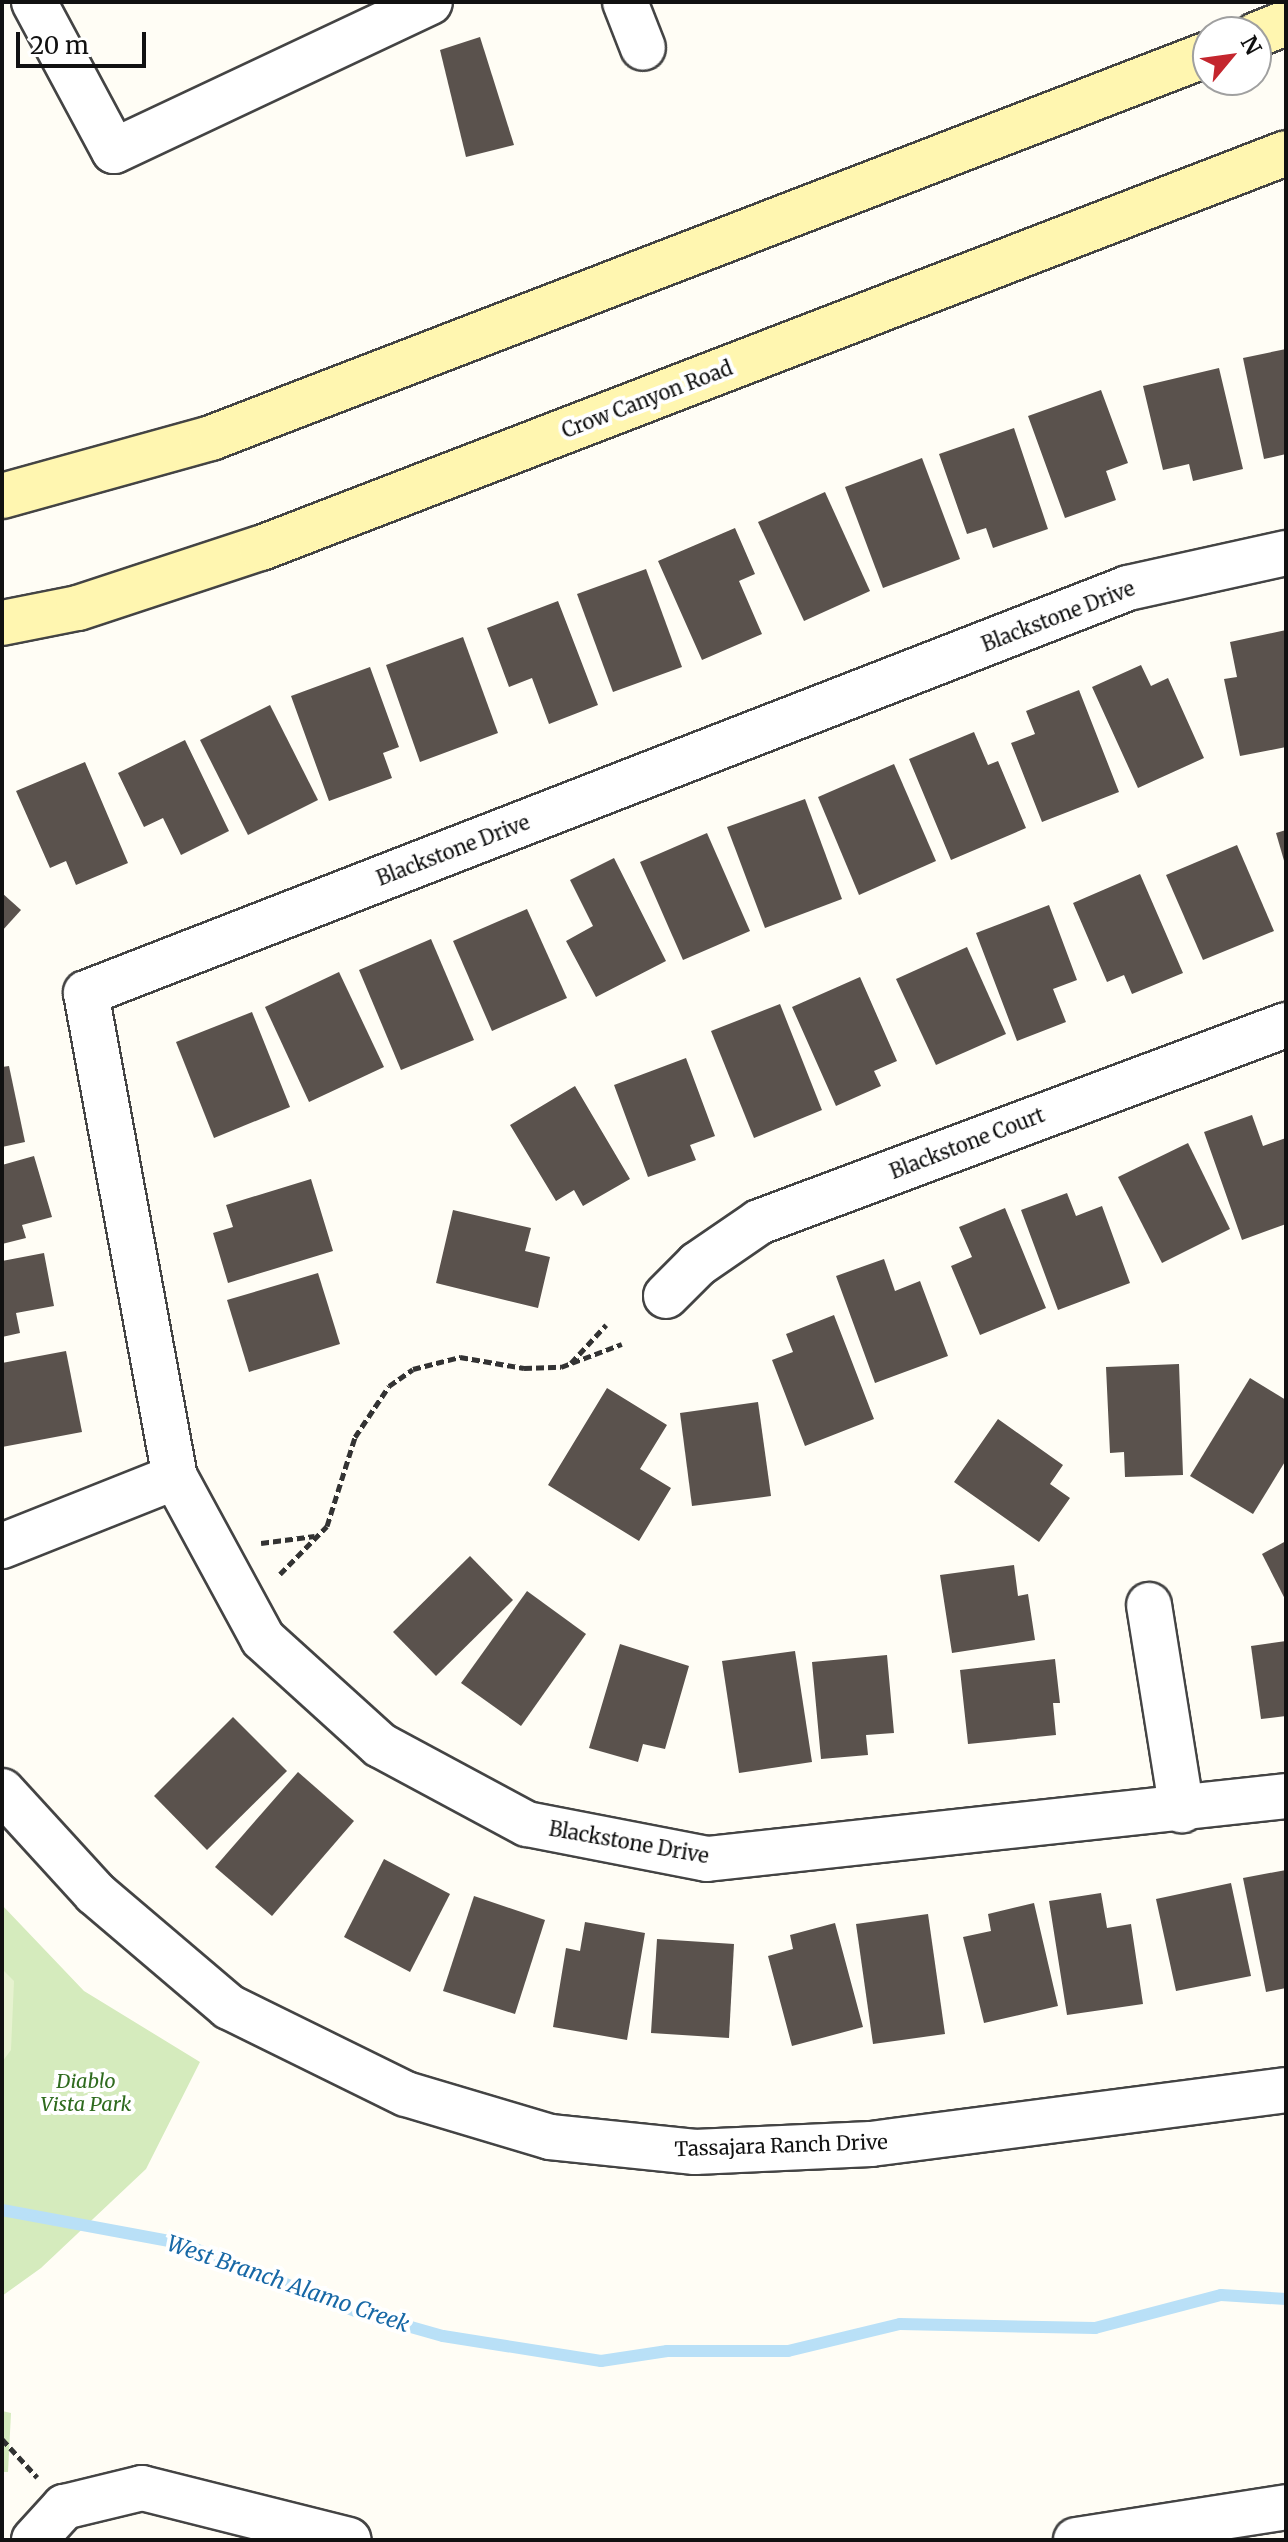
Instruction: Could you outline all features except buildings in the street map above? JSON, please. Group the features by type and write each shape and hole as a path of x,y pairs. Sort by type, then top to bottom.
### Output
{"main road":[{"path":"2,496 211,438 1192,60"},
{"name":"Crow Canyon Road","path":"2,623 78,608 261,548 1286,153"}],"street":[{"path":"34,2 114,151 430,2"},
{"path":"625,2 643,48"},
{"name":"Blackstone Drive","path":"1286,553 1128,588 86,993 175,1477 263,1639 380,1745 527,1824 707,1859 1182,1810 1286,1796"},
{"name":"Blackstone Court","path":"666,1296 698,1264 759,1222 1286,1025"},
{"path":"2,1546 175,1477"},
{"path":"1149,1605 1182,1810"},
{"name":"Tassajara Ranch Drive","path":"2,1791 95,1893 229,2007 406,2094 550,2137 695,2152 871,2144 1286,2090"},
{"path":"34,2540 64,2507 142,2488 349,2540"},
{"path":"1076,2540 1286,2507"}],"path":[{"path":"571,1364 606,1325"},
{"path":"280,1574 327,1526 355,1437 389,1386 413,1369 460,1357 544,1369 571,1364 622,1344"},
{"path":"260,1543 316,1536"}],"green space":[{"name":"Diablo Vista Park","path":"2,1905 84,1991 200,2062 146,2169 41,2268 2,2296"},
{"path":"2,1969 14,1981 11,2050 2,2062"},
{"path":"2,2411 11,2413 8,2472 2,2472"}],"waterway":[{"name":"West Branch Alamo Creek","path":"2,2210 180,2243 358,2312 443,2336 601,2361 667,2351 788,2351 900,2324 1095,2328 1221,2295 1286,2299"}]}
